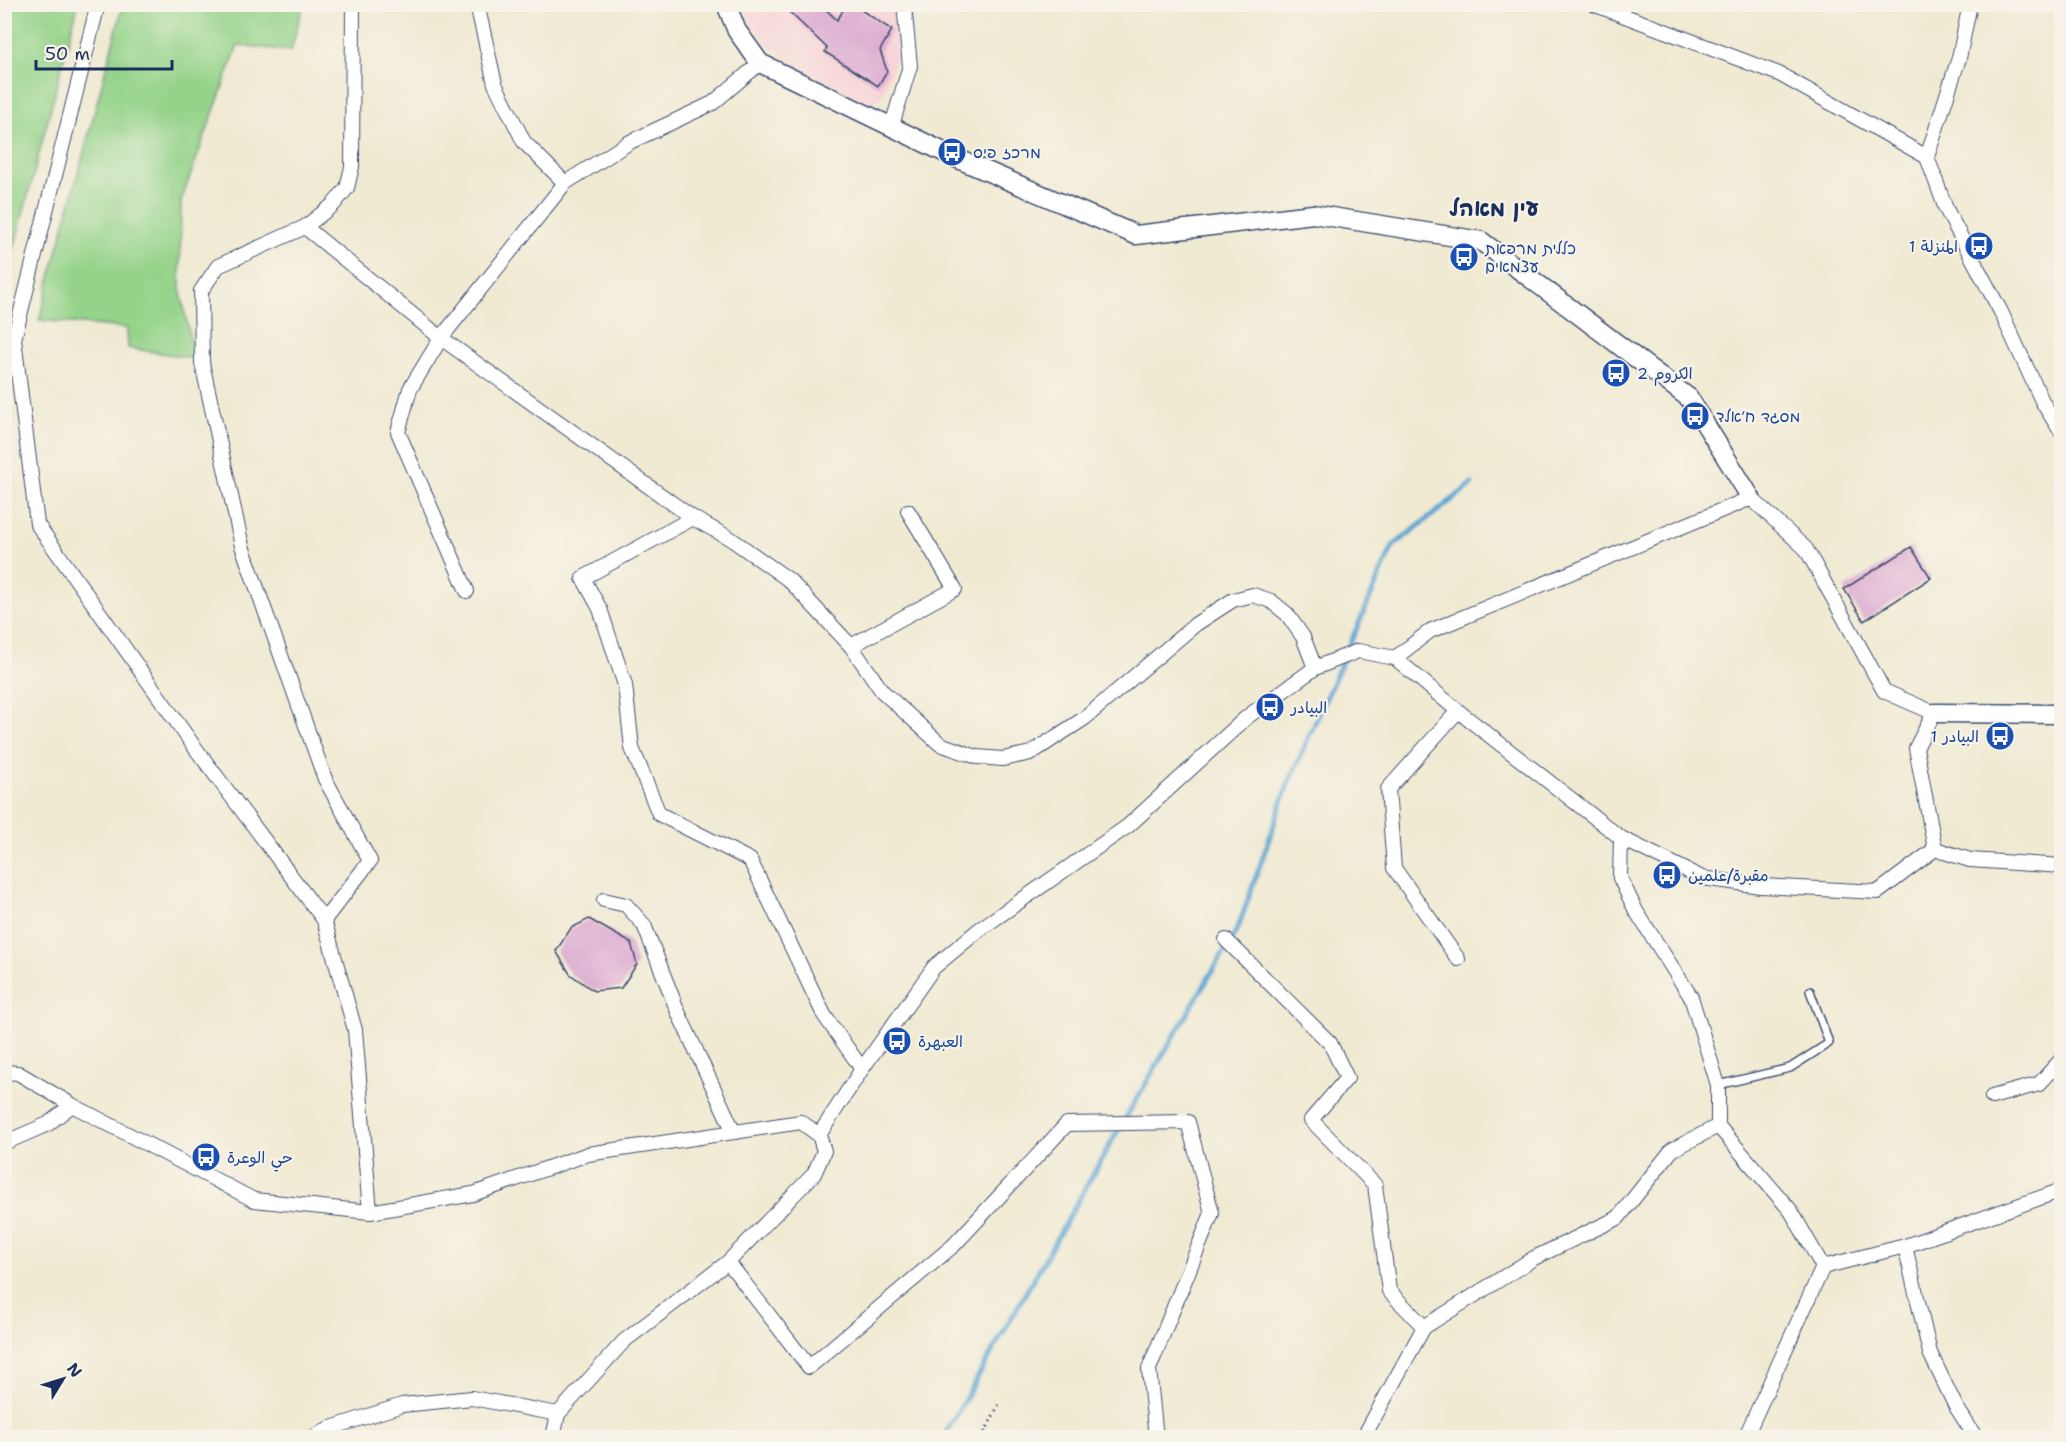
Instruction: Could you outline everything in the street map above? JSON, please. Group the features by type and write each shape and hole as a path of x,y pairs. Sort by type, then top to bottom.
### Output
{"street":[{"path":"98,4 14,339 38,524 193,745 324,920 355,1030 370,1212"},
{"path":"324,920 370,861 325,779 242,546 202,363 201,291 218,266 305,227 333,205 347,188 352,167 353,4"},
{"path":"477,4 495,84 525,142 565,183"},
{"path":"726,4 737,31 760,63 956,158 1136,235 1313,214 1481,241 1689,398 1751,498 1806,549 1884,692 1934,713 2061,714"},
{"path":"891,128 910,66 904,4"},
{"path":"1593,4 1779,74 1927,157"},
{"path":"1970,4 1959,58 1927,157 1946,209 2001,312 2043,403 2061,433"},
{"path":"467,591 398,432 411,390 441,338 565,183 630,142 713,103 760,63"},
{"path":"305,227 441,338 693,518 731,538 789,580 851,646 882,691 940,744 977,757 1003,759 1031,753 1085,718 1196,624 1233,600 1253,595 1271,601 1287,614 1303,637 1315,668"},
{"path":"1395,658 1430,631 1751,498"},
{"path":"851,646 955,589 908,511"},
{"path":"693,518 583,578 600,609 625,685 633,748 659,814 750,860 824,1015 862,1069"},
{"path":"819,1135 934,967 980,929 1128,826 1246,717 1315,668 1358,651 1395,658 1458,711 1621,838 1702,878 1761,886 1878,892 1935,849"},
{"path":"1458,711 1388,789 1394,868 1458,960"},
{"path":"1934,713 1916,748 1935,849"},
{"path":"1621,838 1620,878 1636,910 1691,997 1718,1085 1718,1126 1791,1211 1823,1267"},
{"path":"1935,849 1970,860 2061,866"},
{"path":"604,900 626,905 644,925 678,1012 734,1132"},
{"path":"1226,940 1330,1043 1347,1078 1311,1120 1375,1185 1389,1292 1424,1327"},
{"path":"1992,1097 2039,1084 2061,1059"},
{"path":"4,1072 18,1073 72,1105 254,1200 370,1212 473,1194 588,1155 801,1122 819,1135 824,1151 814,1174 728,1262 624,1341 558,1414 552,1437"},
{"path":"4,1143 48,1124 72,1105"},
{"path":"728,1262 809,1367 954,1245 1067,1124 1188,1122 1212,1213 1149,1369 1156,1437"},
{"path":"1363,1437 1424,1327 1533,1258 1618,1218 1672,1150 1718,1126"},
{"path":"1823,1267 1905,1246 2061,1190"},
{"path":"1905,1246 1930,1353 1955,1406 1976,1437"},
{"path":"1745,1437 1823,1267"},
{"path":"312,1437 328,1429 402,1405 472,1398 558,1414"}],"lane":[{"path":"1718,1085 1791,1068 1829,1043 1810,991"}],"path":[{"path":"982,1437 1000,1402"}],"shaded area":[{"path":"742,5 895,5 900,37 895,62 884,92 879,99 870,104 787,60 769,46 753,27"}],"green space":[{"path":"4,5 78,5 5,283 4,282"},
{"path":"123,5 303,5 291,51 238,45 181,201 180,288 194,358 128,348 127,328 39,320"}],"building":[{"path":"781,4 820,4 837,20 847,4 852,4 892,30 880,50 887,71 878,86 825,52 827,48"},
{"path":"1911,547 1931,578 1864,621 1844,589"},
{"path":"589,919 631,943 637,964 621,988 594,991 570,974 556,951 571,928"}],"waterway":[{"path":"943,1438 1116,1134 1238,928 1289,782 1393,546 1472,484"}],"place":[{"name":"מרכז פיס","path":"952,152"},
{"name":"المنزلة 1","path":"1979,246"},
{"name":"כללית מרפאת עצמאים","path":"1464,257"},
{"name":"الكروم 2","path":"1616,373"},
{"name":"מסגד ח׳אלד","path":"1695,416"},
{"name":"البيادر","path":"1270,707"},
{"name":"البيادر 1","path":"2000,736"},
{"name":"مقبرة/علمين","path":"1667,875"},
{"name":"العبهرة","path":"897,1041"},
{"name":"حي الوعرة","path":"206,1157"}],"district":[{"name":"עין מאהל","path":"1494,208"}]}
